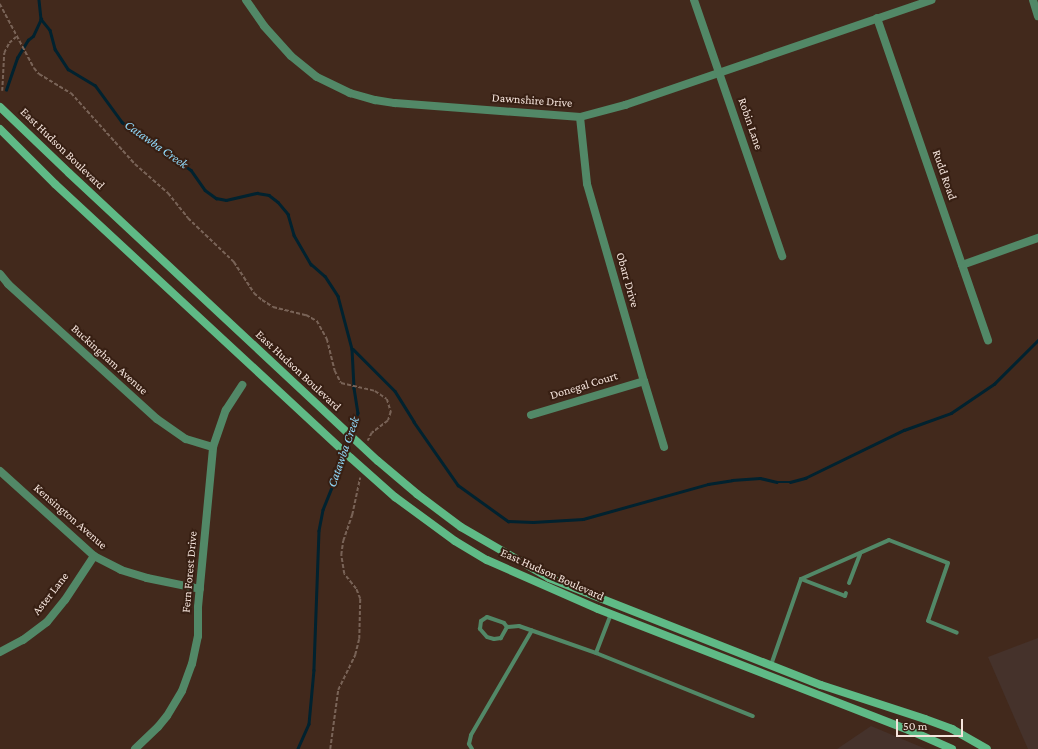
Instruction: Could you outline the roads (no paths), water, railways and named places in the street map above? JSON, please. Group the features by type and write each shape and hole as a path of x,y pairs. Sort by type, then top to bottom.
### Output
{"main road":[{"name":"East Hudson Boulevard","path":"0,106 69,173 378,462 422,498 461,527 549,578 821,685 925,719 974,745 988,749"},
{"name":"East Hudson Boulevard","path":"0,129 55,184 374,478 423,519 455,541 487,560 611,614 909,730 952,749"}],"street":[{"name":"Dawnshire Drive","path":"246,0 268,30 291,56 317,77 350,93 375,100 394,103 580,117 625,105 932,0"},
{"name":"Robin Lane","path":"694,0 782,256"},
{"path":"1033,0 1038,16"},
{"name":"Rudd Road","path":"877,18 988,340"},
{"name":"Obarr Drive","path":"580,117 587,184 664,447"},
{"path":"962,265 1038,238"},
{"name":"Buckingham Avenue","path":"0,274 157,419 186,439 213,447"},
{"name":"Donegal Court","path":"531,414 644,381"},
{"name":"Fern Forest Drive","path":"134,749 168,716 182,692 195,650 213,447 226,410 242,385"},
{"name":"Kensington Avenue","path":"0,471 94,556 128,572 200,589"},
{"name":"Aster Lane","path":"0,652 23,640 47,622 65,600 94,556"},
{"name":"East Hudson Boulevard","path":"611,614 615,604"}],"lane":[{"path":"771,665 801,579 889,540 948,563 928,621 957,633"},
{"path":"849,583 860,554"},
{"path":"801,579 844,596 846,593"},
{"path":"596,653 611,614"},
{"path":"507,626 504,635 501,638 494,639 484,635 479,626 481,621 490,617 504,623 507,626 515,625 532,630 596,653 753,716"},
{"path":"472,749 469,744 471,735 532,630"}],"waterway":[{"name":"Catawba Creek","path":"39,0 41,19 50,30 55,49 68,69 95,85 122,122 191,170 205,190 216,198 226,200 257,193 269,195 278,202 288,214 294,235 311,264 325,276 338,296 352,349 354,388 358,413 346,453 323,510 319,531 314,670 309,724 298,749"},
{"path":"6,90 17,58 28,40 33,36 41,19"},
{"path":"353,349 395,391 414,422 458,485 508,521 533,522 583,519 708,484 732,480 760,478 777,482 790,482 805,478 904,430 951,413 994,384 1038,340"}]}
